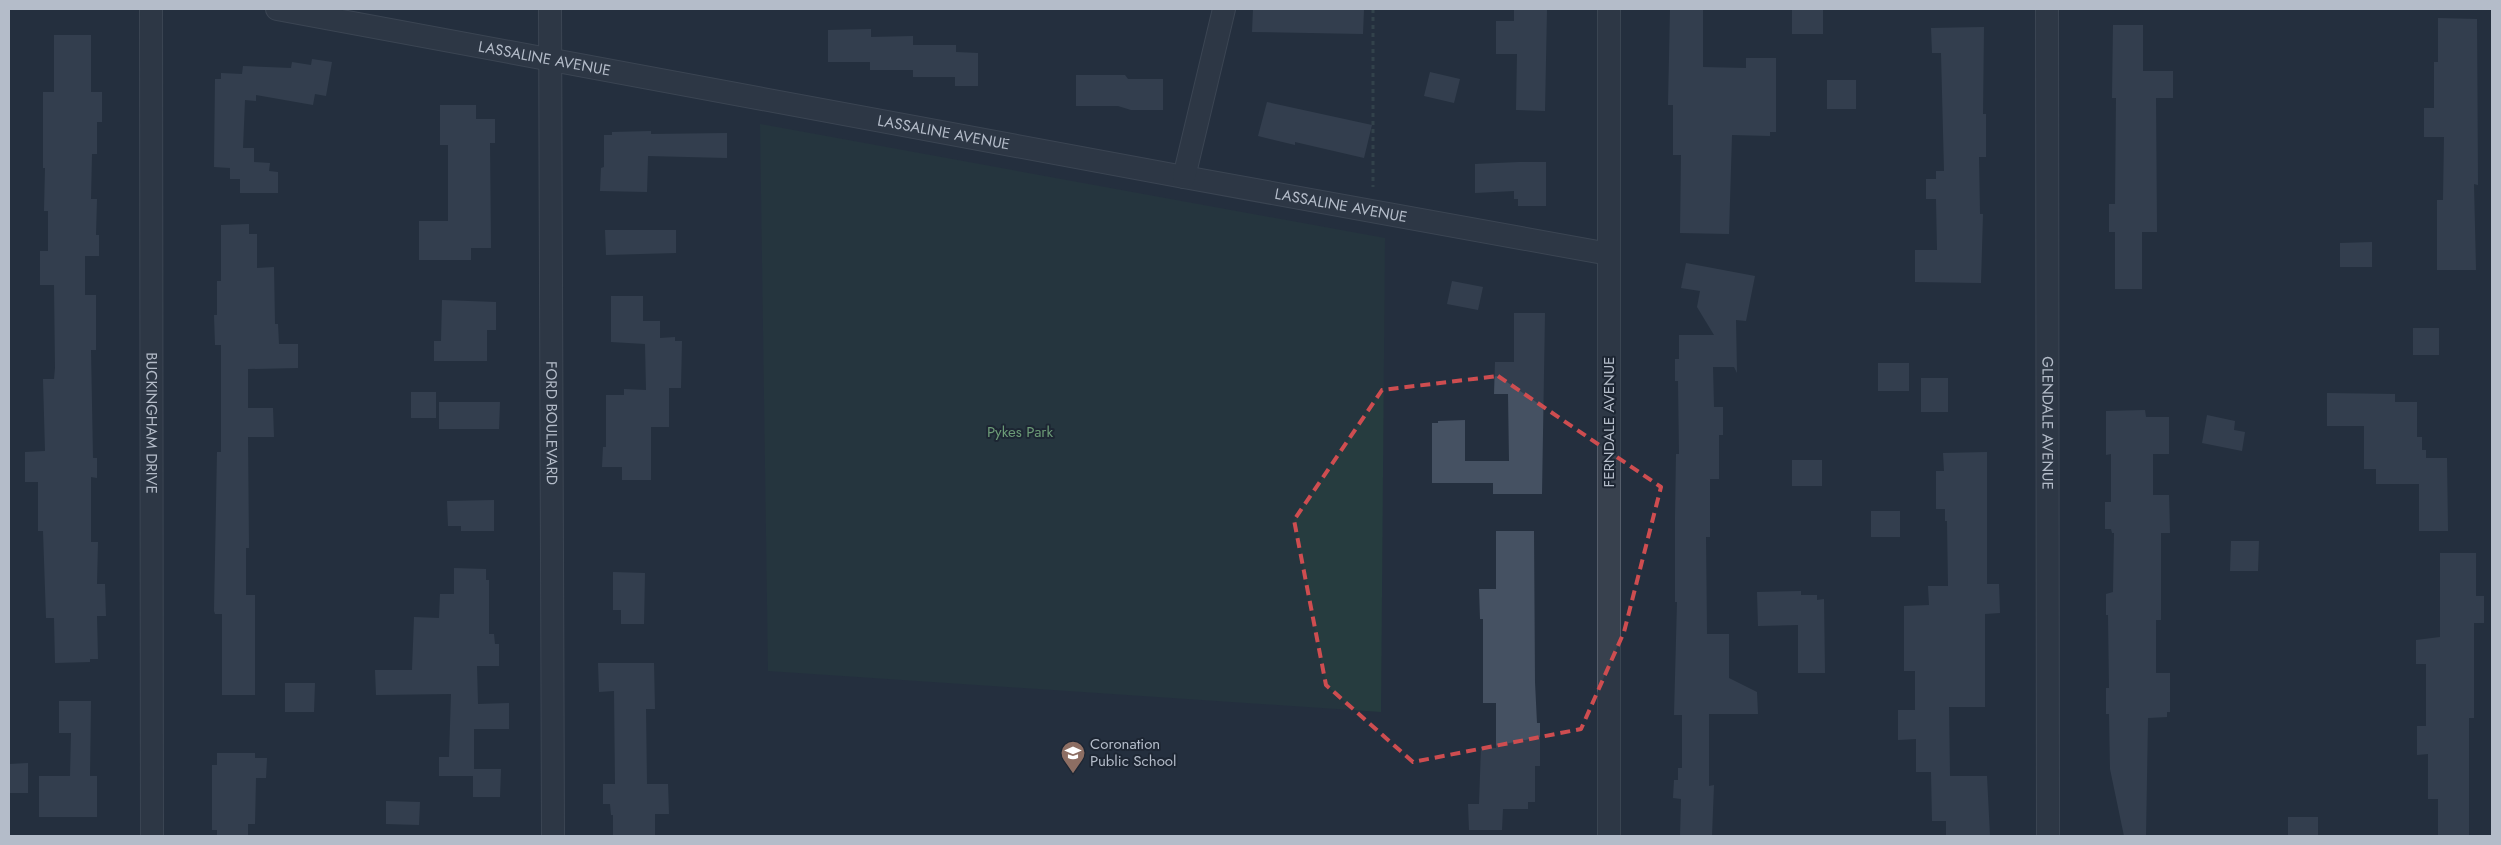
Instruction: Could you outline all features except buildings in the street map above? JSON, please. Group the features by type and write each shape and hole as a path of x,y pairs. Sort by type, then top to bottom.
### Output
{"street":[{"name":"BUCKINGHAM DRIVE","path":"151,9 152,836"},
{"name":"LASSALINE AVENUE","path":"277,9 1609,254"},
{"name":"FORD BOULEVARD","path":"550,9 553,836"},
{"path":"1184,177 1224,9"},
{"name":"FERNDALE AVENUE","path":"1608,9 1609,836"},
{"name":"GLENDALE AVENUE","path":"2047,9 2048,836"}],"path":[{"path":"1373,9 1373,193"}],"highlighted area":[{"path":"1498,376 1661,487 1624,632 1581,729 1413,762 1326,685 1294,520 1382,390"}],"green space":[{"name":"Pykes Park","path":"760,124 1385,238 1381,712 768,671"}],"place":[{"name":"Coronation Public School","path":"1073,774"}]}
